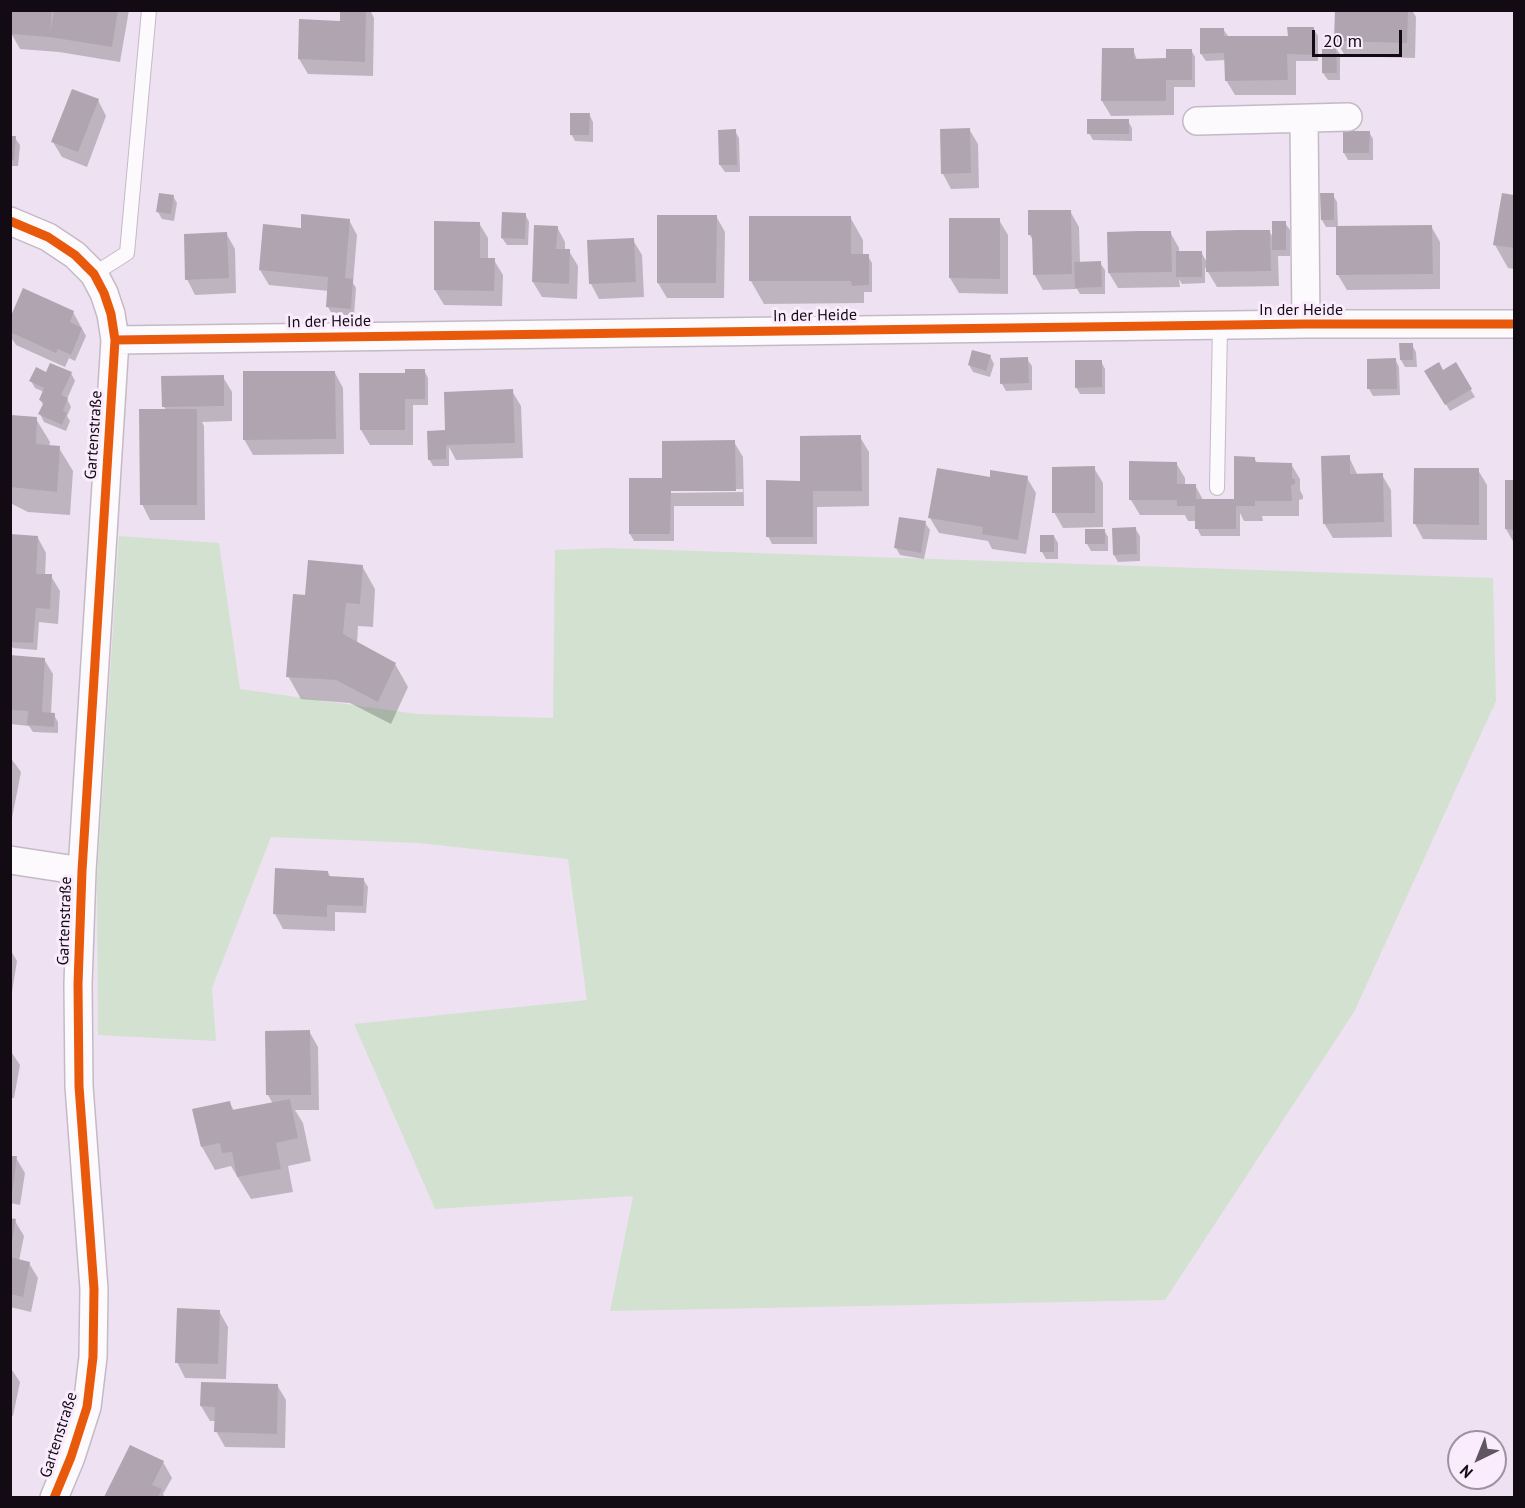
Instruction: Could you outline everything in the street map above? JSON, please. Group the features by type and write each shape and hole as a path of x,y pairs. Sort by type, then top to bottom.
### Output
{"street":[{"path":"1197,122 1348,117"},
{"name":"In der Heide","path":"1304,119 1306,324"},
{"path":"10,221 48,237 75,255 94,274"},
{"name":"Gartenstraße","path":"54,1497 87,1407 93,1357 94,1289 79,1076 78,984 82,872 115,340 111,314 94,274"},
{"name":"In der Heide","path":"115,340 1306,324 1515,324"},
{"path":"10,860 82,872"}],"lane":[{"path":"94,274 127,253 149,10"},
{"path":"1217,488 1220,326"}],"green space":[{"path":"119,536 219,543 240,689 417,714 553,718 555,550 609,548 1493,578 1496,701 1354,1012 1165,1300 610,1311 633,1196 435,1209 354,1024 587,1000 568,859 418,843 271,837 212,988 216,1041 98,1035 97,877"}],"building":[{"path":"11,10 52,10 50,33 54,10 118,10 112,47 49,37 10,34"},
{"path":"340,10 366,10 365,62 298,59 299,19 340,21"},
{"path":"1335,10 1408,10 1407,43 1334,41"},
{"path":"1287,27 1314,27 1314,55 1287,54 1288,80 1225,81 1224,53 1200,54 1200,28 1224,28 1224,36 1288,36"},
{"path":"1322,45 1336,45 1337,73 1322,73"},
{"path":"1102,48 1134,48 1134,59 1166,58 1166,49 1192,49 1192,80 1166,80 1166,101 1101,101"},
{"path":"72,89 99,99 78,152 51,142"},
{"path":"570,113 590,113 589,135 570,135"},
{"path":"1087,119 1129,119 1129,134 1087,134"},
{"path":"970,128 971,173 941,174 940,129"},
{"path":"736,129 737,165 719,165 718,130"},
{"path":"1343,131 1370,131 1369,153 1343,153"},
{"path":"10,136 16,136 14,160 10,159"},
{"path":"159,193 174,195 171,214 156,212"},
{"path":"1320,193 1334,193 1334,220 1321,220"},
{"path":"1502,193 1514,195 1514,248 1493,245"},
{"path":"1028,210 1071,210 1072,274 1033,275 1032,235 1028,235"},
{"path":"502,212 526,213 525,239 501,238"},
{"path":"301,214 350,219 345,278 353,279 351,309 326,307 328,277 259,270 263,224 301,228"},
{"path":"657,215 717,215 716,283 657,283"},
{"path":"749,216 851,216 851,254 869,254 869,285 852,286 851,281 749,281"},
{"path":"949,218 1000,218 1000,279 949,278"},
{"path":"434,221 480,222 480,258 495,258 494,291 434,290"},
{"path":"1272,221 1286,221 1286,250 1272,250"},
{"path":"534,225 558,226 556,249 570,249 569,284 532,282"},
{"path":"1432,225 1433,274 1336,275 1336,226"},
{"path":"1270,230 1271,271 1206,272 1206,231"},
{"path":"1171,231 1172,272 1108,273 1107,232"},
{"path":"227,232 229,278 185,280 184,234"},
{"path":"634,238 636,282 589,284 587,240"},
{"path":"1176,251 1202,251 1202,277 1176,277"},
{"path":"1101,261 1102,287 1075,288 1074,262"},
{"path":"23,288 74,311 70,322 82,328 71,355 58,349 56,353 10,332 10,318"},
{"path":"1399,343 1413,343 1413,360 1400,360"},
{"path":"972,350 991,355 986,371 968,365"},
{"path":"1028,357 1029,383 1000,384 1000,358"},
{"path":"1396,358 1397,389 1367,389 1367,359"},
{"path":"1075,360 1102,360 1102,387 1075,388"},
{"path":"1439,362 1443,370 1456,362 1472,389 1445,405 1424,371"},
{"path":"50,363 72,372 61,395 68,398 63,411 67,413 62,425 38,414 44,402 39,400 44,388 29,381 36,367 46,372"},
{"path":"405,369 425,369 425,399 405,399 405,430 360,430 359,373 405,373"},
{"path":"243,371 335,371 336,439 243,440"},
{"path":"224,375 224,406 162,407 161,376"},
{"path":"513,389 515,443 446,445 446,459 428,460 427,431 445,430 444,392"},
{"path":"139,409 197,409 197,505 140,505"},
{"path":"11,415 37,417 36,444 60,446 57,492 10,487"},
{"path":"861,435 862,491 813,491 813,537 766,537 766,480 800,481 800,436"},
{"path":"735,440 736,491 671,491 670,534 629,534 629,478 662,478 662,441"},
{"path":"1350,455 1350,474 1383,473 1384,522 1323,524 1321,456"},
{"path":"1234,456 1255,457 1255,462 1292,463 1292,479 1295,479 1295,484 1291,485 1292,501 1255,501 1255,506 1236,506 1236,529 1195,529 1195,506 1177,506 1177,500 1129,500 1129,461 1177,462 1177,484 1196,484 1196,499 1234,499"},
{"path":"1095,466 1095,513 1052,513 1052,467"},
{"path":"937,468 990,477 990,470 1028,476 1018,540 982,534 983,527 928,518"},
{"path":"1414,468 1479,468 1479,525 1413,524"},
{"path":"1505,480 1514,480 1514,530 1505,529"},
{"path":"899,517 926,521 921,553 894,548"},
{"path":"1136,527 1137,554 1113,555 1112,528"},
{"path":"1085,529 1105,529 1105,544 1085,544"},
{"path":"10,534 38,536 36,574 52,574 50,609 36,608 33,643 10,642"},
{"path":"1040,535 1054,535 1054,552 1040,552"},
{"path":"308,560 363,565 360,604 346,603 343,634 396,663 378,702 336,680 286,677 293,594 305,595"},
{"path":"10,655 45,658 42,712 55,713 54,727 27,725 28,711 10,710"},
{"path":"275,868 328,871 328,876 364,878 363,906 327,905 327,917 273,914"},
{"path":"310,1030 311,1095 266,1095 265,1031"},
{"path":"290,1099 298,1138 276,1143 281,1169 237,1177 232,1152 222,1153 220,1143 201,1147 192,1109 230,1101 232,1110"},
{"path":"10,1156 17,1156 12,1194 10,1193"},
{"path":"10,1218 16,1219 12,1242 10,1242"},
{"path":"10,1257 30,1262 23,1297 10,1294"},
{"path":"177,1308 220,1310 218,1364 175,1363"},
{"path":"201,1382 278,1384 277,1434 214,1432 215,1407 200,1406"},
{"path":"130,1445 164,1461 152,1485 162,1489 158,1497 104,1497"}],"cycle path":[{"path":"10,221 48,237 75,255 94,274 111,314 115,340 82,871 78,984 79,1086 94,1289 93,1357 87,1407 71,1457 54,1498"},
{"path":"115,340 1306,324 1514,324"}]}
